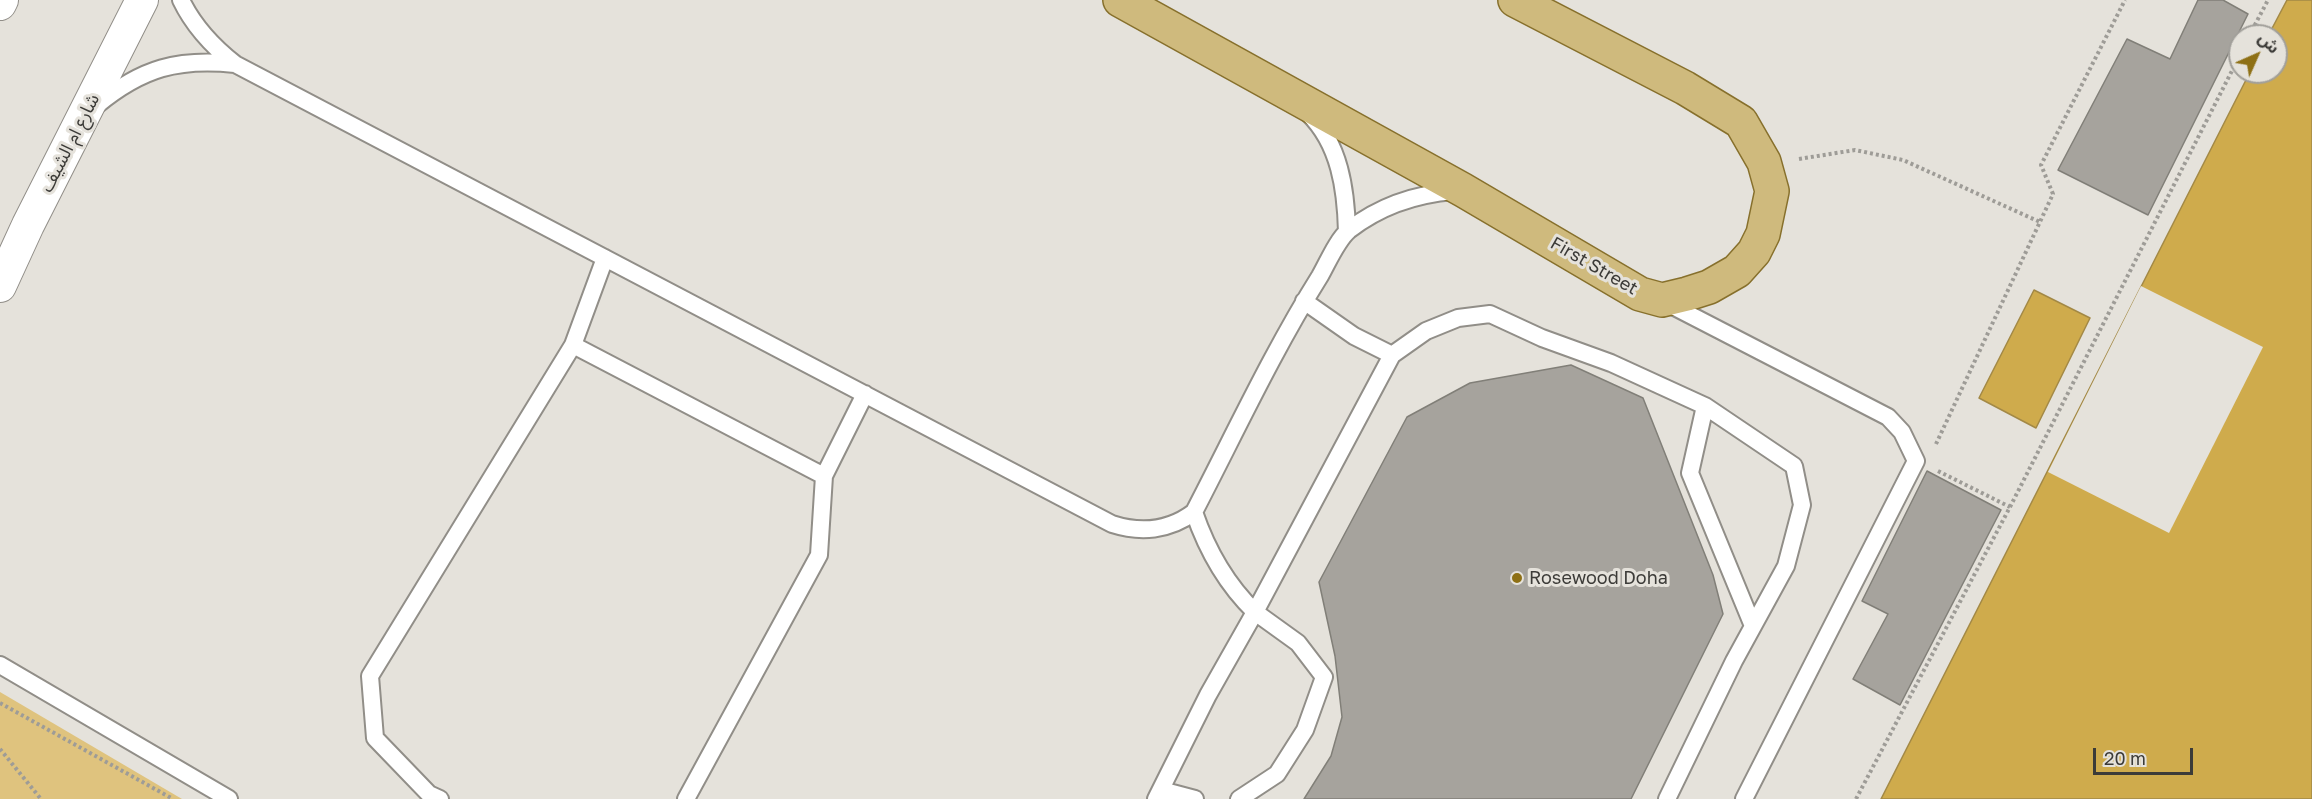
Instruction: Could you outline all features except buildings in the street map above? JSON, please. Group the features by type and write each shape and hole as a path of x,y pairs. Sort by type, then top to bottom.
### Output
{"main road":[{"name":"First Street","path":"1120,0 1463,190 1633,290 1662,300"},
{"path":"1515,0 1685,88 1741,122 1764,162 1772,191 1763,234 1754,252 1737,271 1708,287 1662,300"}],"street":[{"path":"0,4 2,0"},
{"name":"شارع ام الشيف","path":"0,286 28,225 142,0"}],"lane":[{"path":"181,0 195,26 213,47 235,64 1112,524 1130,530 1166,527 1194,512 1304,301 1347,232 1373,214 1401,201 1431,193 1463,190"},
{"path":"78,128 97,105 120,86 147,72 175,64 195,62 235,64"},
{"path":"1286,91 1314,119 1334,153 1346,191 1347,232"},
{"path":"440,799 429,794 375,738 370,676 573,345 605,258"},
{"path":"1662,300 1888,417 1902,432 1921,463 1744,799"},
{"path":"1304,301 1354,336 1392,355"},
{"path":"1196,799 1159,795 1213,685 1255,612 1392,355 1426,331 1458,318 1490,315 1542,338 1611,363 1705,406 1794,466 1802,505 1786,566 1753,626 1667,799"},
{"path":"573,345 824,476"},
{"path":"686,799 819,555 824,476 865,394"},
{"path":"1705,406 1690,473 1753,626"},
{"path":"1194,512 1215,561 1237,595 1255,612 1298,644 1324,677 1305,730 1277,774 1239,799"},
{"path":"0,665 229,799"}],"path":[{"path":"2010,507 1921,463 2053,194 2041,165 2125,0"},
{"path":"2256,24 2268,0"},
{"path":"1857,799 2010,507 2228,79"},
{"path":"1799,159 1856,150 1903,160 2040,222"},
{"path":"0,702 173,799"},
{"path":"0,749 41,799"}],"shaded area":[{"path":"2287,0 2312,0 2312,799 1881,799 2244,84 2288,84 2288,24 2274,24"},
{"path":"2034,290 2090,318 2036,428 1979,398"},
{"path":"0,692 182,799 0,799"}],"pier":[{"path":"2141,286 2263,347 2169,533 2048,472"}],"place":[{"name":"Rosewood Doha","path":"1517,578"}]}
